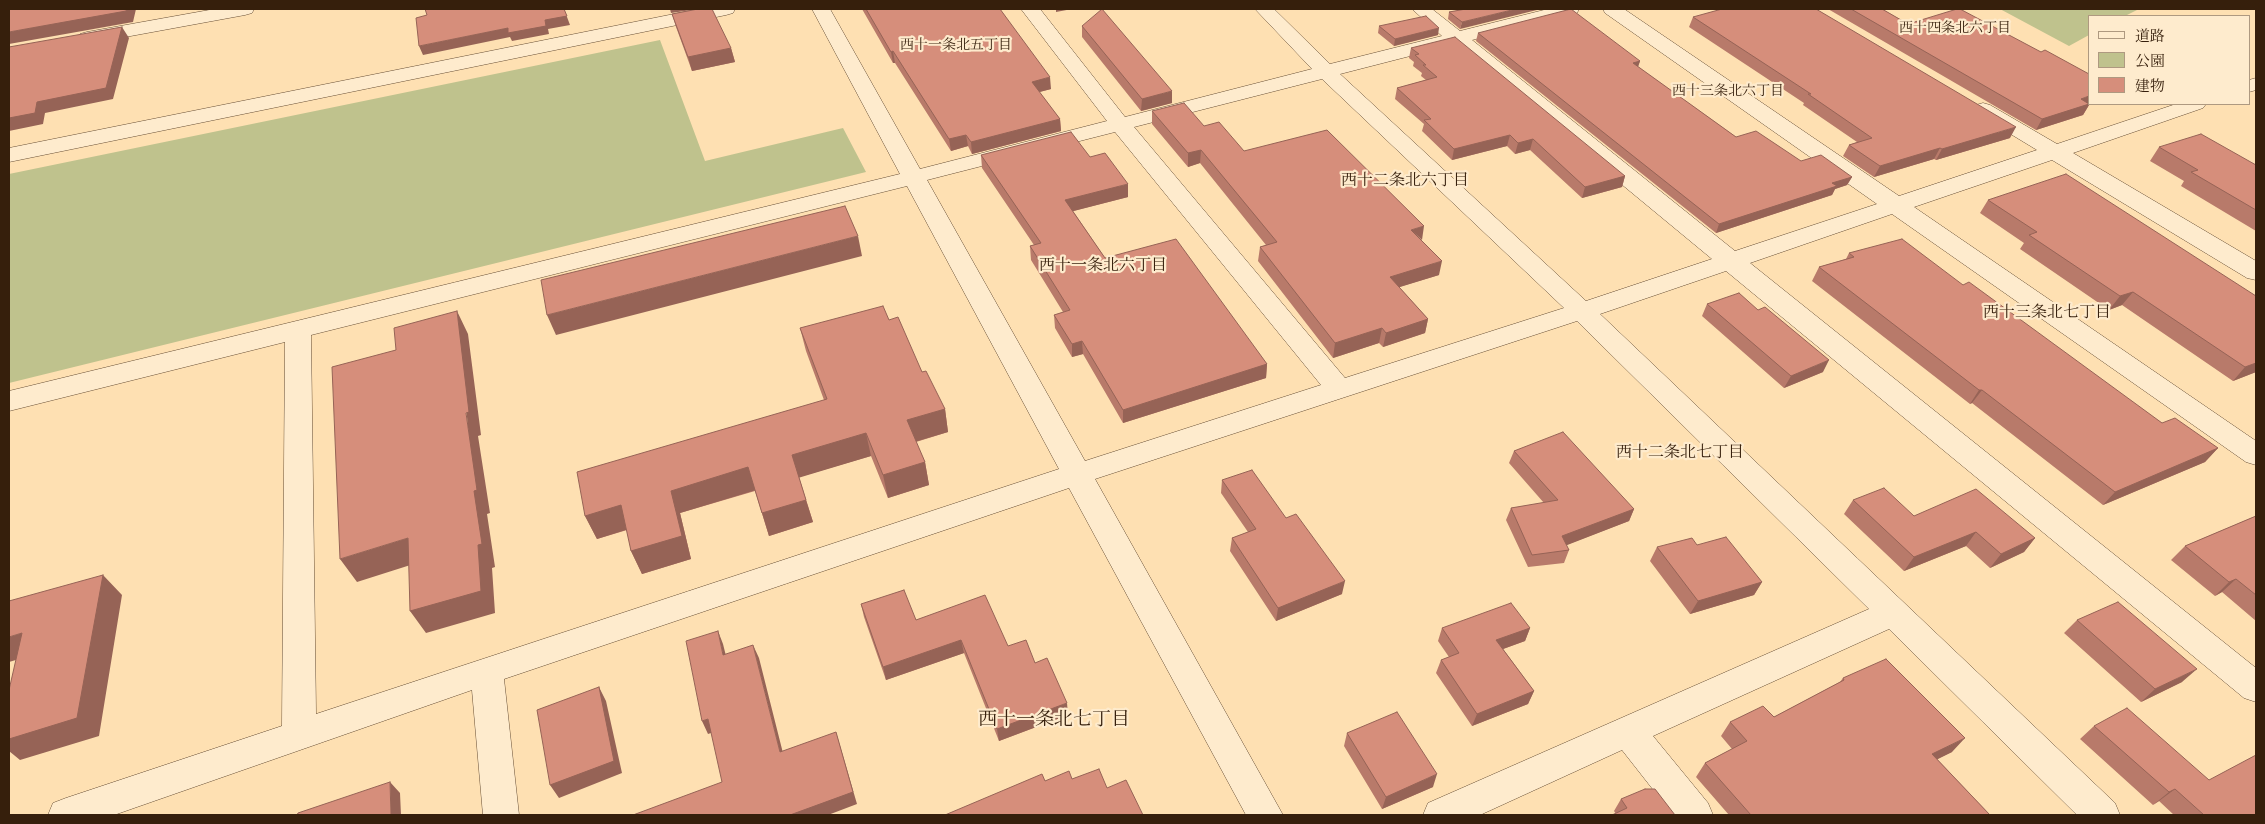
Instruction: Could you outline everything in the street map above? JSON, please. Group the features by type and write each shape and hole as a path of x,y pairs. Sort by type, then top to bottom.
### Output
{"street":[{"path":"66,42 245,9"},
{"path":"621,9 629,29"},
{"path":"9,155 726,9"},
{"path":"821,9 1265,815"},
{"path":"1030,9 1119,123 1340,390"},
{"path":"1264,9 1324,70 1582,311 2102,815"},
{"path":"1421,9 2256,688"},
{"path":"9,401 914,177 1324,70 1570,9"},
{"path":"1612,9 2256,455"},
{"path":"1962,97 2256,272"},
{"path":"66,815 487,671 1078,474 1582,311 2193,105"},
{"path":"298,329 299,734"},
{"path":"1441,815 1893,613"},
{"path":"487,671 501,815"},
{"path":"1628,732 1695,815"}],"green space":[{"path":"2000,9 2139,9 2127,15 2088,15 2088,36 2069,46"},
{"path":"660,40 705,161 843,128 866,172 9,383 9,174"}],"building":[{"path":"9,9 127,9 126,11 9,32"},
{"path":"425,9 564,9 567,16 545,20 546,26 508,33 508,28 419,46 416,18 427,15"},
{"path":"698,9 712,9 731,48 688,57 672,14"},
{"path":"866,9 1000,9 1050,77 1032,82 1060,119 971,142 966,135 949,139 893,51 891,52"},
{"path":"1102,9 1172,91 1142,99 1082,26"},
{"path":"1466,9 1516,9 1462,22 1449,12"},
{"path":"1571,9 1640,61 1633,63 1736,137 1756,131 1801,161 1821,155 1852,177 1832,183 1837,186 1719,224 1478,33"},
{"path":"1722,9 1816,9 2016,127 1880,166 1849,145 1872,138 1808,94 1811,94 1693,17"},
{"path":"1851,9 1882,9 1908,24 1960,9 2041,52 2045,50 2088,73 2088,96 2081,99 2088,104 2042,119"},
{"path":"1426,16 1439,28 1395,39 1379,26"},
{"path":"122,27 106,88 37,102 35,113 9,118 9,47"},
{"path":"1455,37 1625,176 1585,187 1533,139 1518,143 1510,135 1454,149 1424,120 1431,119 1397,88 1437,77 1423,65 1426,65 1415,55 1419,54 1411,48"},
{"path":"1184,103 1204,126 1219,122 1244,151 1327,130 1424,226 1411,230 1442,261 1390,277 1428,319 1386,333 1382,328 1335,343 1260,247 1277,242 1201,150 1188,153 1152,111"},
{"path":"1071,132 1090,157 1105,153 1128,184 1065,200 1105,258 1176,239 1267,364 1123,410 1082,341 1072,344 1054,315 1070,310 1030,246 1041,243 981,155"},
{"path":"2201,134 2256,165 2256,210 2191,172 2198,170 2159,147"},
{"path":"2066,174 2256,296 2256,363 2245,367 2133,292 2120,296 2029,235 2037,232 1988,200"},
{"path":"845,206 858,236 547,315 541,280"},
{"path":"1902,239 1963,285 1969,282 2162,423 2175,418 2218,448 2115,492 1819,267 1854,257 1849,253"},
{"path":"1739,293 1758,310 1765,307 1829,360 1791,376 1707,304"},
{"path":"883,306 889,320 898,317 922,372 926,371 945,409 907,420 925,462 883,475 866,433 792,455 806,500 762,513 748,467 671,491 682,536 631,551 621,505 585,516 577,472 827,399 800,328"},
{"path":"457,311 469,412 466,413 477,490 474,491 482,544 478,545 481,591 410,611 408,538 340,559 332,367 396,350 394,328"},
{"path":"1563,432 1634,509 1562,536 1569,550 1532,555 1511,508 1558,500 1514,451"},
{"path":"1252,470 1286,518 1296,514 1345,581 1278,608 1232,538 1256,529 1222,480"},
{"path":"1884,488 1914,516 1976,489 2035,538 2001,554 1976,532 1914,557 1853,500"},
{"path":"2256,516 2256,595 2236,579 2229,582 2185,546"},
{"path":"1726,537 1762,582 1698,601 1657,547 1692,538 1697,545"},
{"path":"103,575 77,718 9,739 9,690 22,633 9,637 9,601"},
{"path":"904,590 916,620 985,595 1008,646 1026,640 1035,663 1047,658 1067,703 997,729 961,640 883,667 861,604"},
{"path":"2118,602 2197,669 2155,689 2077,620"},
{"path":"1511,603 1530,628 1496,640 1534,691 1477,714 1441,660 1459,653 1442,628"},
{"path":"718,631 723,655 753,645 780,752 836,732 853,792 790,815 633,815 722,782 708,719 702,721 686,641"},
{"path":"1886,659 1965,738 1932,754 1990,815 1751,815 1705,763 1747,741 1730,722 1763,706 1774,717 1844,680 1843,678"},
{"path":"599,687 614,761 550,785 537,710"},
{"path":"2127,708 2209,780 2256,755 2256,815 2204,815 2175,789 2169,792 2094,726"},
{"path":"1397,712 1437,774 1386,797 1347,733"},
{"path":"1099,769 1107,788 1126,780 1143,815 945,815 1042,774 1045,781 1069,771 1072,779"},
{"path":"390,782 391,815 297,815 298,813"},
{"path":"1645,789 1655,789 1675,815 1612,815 1627,808 1621,799"}],"district":[{"name":"西十四条北六丁目","path":"1955,29"},
{"name":"西十一条北五丁目","path":"956,46"},
{"name":"西十三条北六丁目","path":"1728,92"},
{"name":"西十二条北六丁目","path":"1405,182"},
{"name":"西十一条北六丁目","path":"1103,267"},
{"name":"西十三条北七丁目","path":"2047,314"},
{"name":"西十二条北七丁目","path":"1680,454"},
{"name":"西十一条北七丁目","path":"1054,721"}]}
